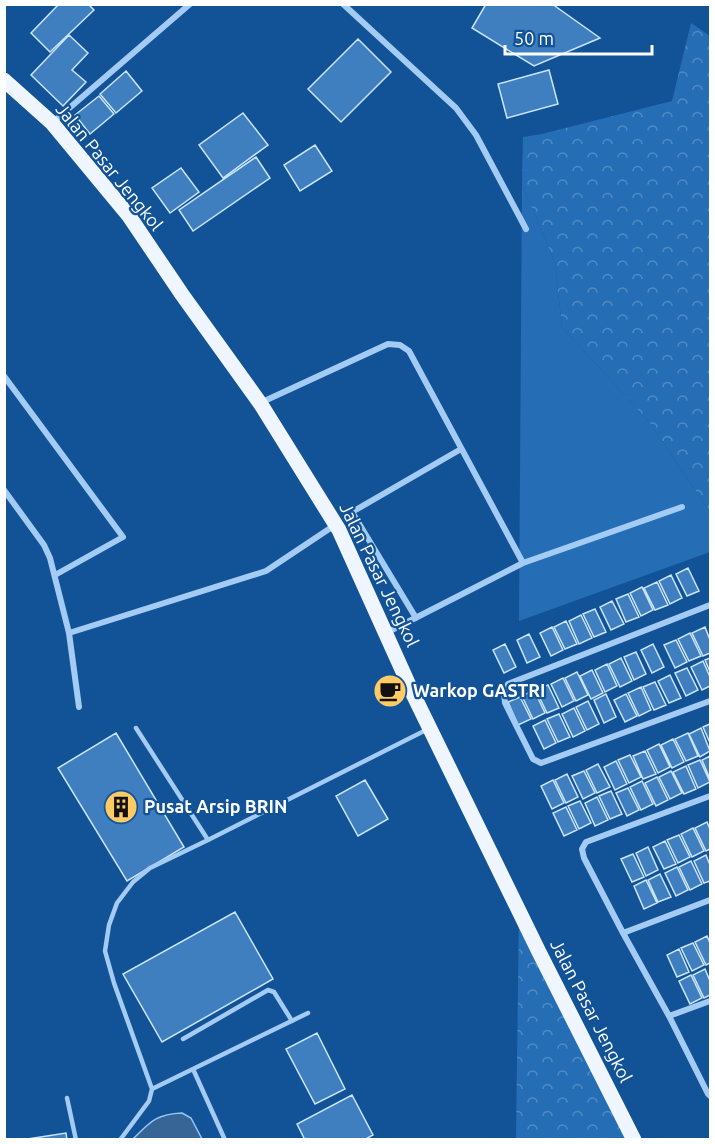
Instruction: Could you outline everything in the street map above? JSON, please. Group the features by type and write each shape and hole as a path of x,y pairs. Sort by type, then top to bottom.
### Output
{"main road":[{"name":"Jalan Pasar Jengkol","path":"4,80 52,123 129,216 260,403 335,525 430,728 634,1140"}],"street":[{"path":"52,123 190,4"},
{"path":"343,4 456,108 476,135 526,229"},
{"path":"260,403 388,344 400,345 409,351 523,563"},
{"path":"4,376 123,537 55,575"},
{"path":"416,618 352,512 461,449"},
{"path":"4,490 44,545 55,575 69,633 79,707"},
{"path":"386,633 523,563 682,507"},
{"path":"69,633 266,571 335,525"},
{"path":"711,605 508,684 504,693 505,703 534,759 541,763 711,702"},
{"path":"711,796 586,842 582,849 584,858 623,933 669,1016 708,1095 711,1096"},
{"path":"623,933 711,900"},
{"path":"669,1016 711,1001"}],"lane":[{"path":"136,728 208,840"},
{"path":"120,1140 149,1101 152,1089 105,951 109,925 117,903 133,882 150,868 430,728"},
{"path":"183,1039 268,990 274,992 292,1021"},
{"path":"152,1089 308,1013"},
{"path":"192,1069 225,1140"},
{"path":"67,1098 76,1140"}],"green space":[{"path":"691,23 710,36 710,512 650,423 562,327 555,263 522,184 523,137 672,101"},
{"path":"522,184 555,263 562,327 650,423 710,512 710,552 519,621"},
{"path":"519,913 633,1139 516,1139"}],"shaded area":[{"path":"182,1113 191,1118 202,1139 133,1139 154,1120 166,1115"}],"building":[{"path":"59,4 88,4 94,10 50,52 31,33"},
{"path":"486,4 552,4 600,38 534,66 472,28"},
{"path":"69,35 88,53 72,70 86,82 63,106 31,75"},
{"path":"358,39 391,72 341,122 308,89"},
{"path":"549,70 558,104 507,118 498,84"},
{"path":"126,71 142,91 116,113 100,94"},
{"path":"99,96 114,114 90,134 75,115"},
{"path":"243,113 268,145 223,178 199,145"},
{"path":"315,145 332,171 300,191 284,165"},
{"path":"256,157 270,178 193,231 179,210"},
{"path":"181,168 199,192 170,213 152,188"},
{"path":"688,568 699,591 687,596 676,574"},
{"path":"671,575 682,598 670,604 659,581"},
{"path":"657,582 668,605 655,610 644,588"},
{"path":"642,587 653,610 641,616 630,593"},
{"path":"628,594 639,617 626,622 616,599"},
{"path":"612,601 624,624 611,630 600,607"},
{"path":"595,609 606,632 594,637 583,614"},
{"path":"581,615 592,638 579,644 569,621"},
{"path":"566,621 577,644 565,649 554,627"},
{"path":"552,627 563,650 551,656 540,633"},
{"path":"705,627 710,640 710,653 703,656 692,633"},
{"path":"690,633 701,656 689,661 678,639"},
{"path":"529,634 540,657 527,663 517,640"},
{"path":"676,640 687,662 675,668 664,645"},
{"path":"505,644 516,667 504,673 493,650"},
{"path":"653,644 664,667 652,673 641,650"},
{"path":"636,652 646,674 634,680 624,657"},
{"path":"621,658 632,681 620,687 609,664"},
{"path":"710,658 710,672 705,660"},
{"path":"703,661 710,677 710,686 702,690 691,667"},
{"path":"607,664 617,686 605,692 595,670"},
{"path":"687,668 698,690 686,696 675,673"},
{"path":"592,670 603,693 591,699 580,676"},
{"path":"577,672 588,695 576,701 565,678"},
{"path":"670,675 681,698 669,703 658,681"},
{"path":"563,678 574,701 562,707 551,684"},
{"path":"655,682 666,705 654,710 643,687"},
{"path":"548,685 559,708 547,713 536,690"},
{"path":"641,687 651,710 639,716 628,693"},
{"path":"534,690 545,713 533,719 522,696"},
{"path":"606,694 616,717 604,723 594,700"},
{"path":"626,694 637,716 625,722 614,700"},
{"path":"520,697 531,719 518,725 508,702"},
{"path":"588,701 599,724 587,730 576,707"},
{"path":"574,708 585,731 573,737 562,714"},
{"path":"559,714 570,737 558,742 547,719"},
{"path":"545,720 556,743 544,749 533,726"},
{"path":"710,724 710,743 703,727"},
{"path":"701,728 710,751 700,757 689,734"},
{"name":"Pusat Arsip BRIN","path":"116,733 184,847 127,881 58,768"},
{"path":"688,733 698,756 686,761 675,739"},
{"path":"673,739 684,762 672,768 661,745"},
{"path":"659,744 670,767 658,773 647,750"},
{"path":"645,751 656,774 643,779 633,756"},
{"path":"630,755 641,777 629,783 618,760"},
{"path":"710,756 710,779 702,760"},
{"path":"700,760 710,782 698,788 688,765"},
{"path":"616,761 627,784 615,790 604,767"},
{"path":"598,764 610,787 597,793 586,770"},
{"path":"686,766 696,789 684,794 673,772"},
{"path":"584,771 595,793 583,799 572,776"},
{"path":"671,771 682,793 670,799 659,777"},
{"path":"567,774 578,797 566,803 555,780"},
{"path":"657,777 668,800 656,806 645,783"},
{"path":"365,780 388,819 358,836 336,796"},
{"path":"553,780 564,803 552,809 541,786"},
{"path":"642,781 653,804 641,810 630,787"},
{"path":"628,788 639,810 627,816 616,793"},
{"path":"611,791 622,814 610,819 599,796"},
{"path":"597,797 608,820 595,826 585,803"},
{"path":"580,801 591,823 579,829 568,806"},
{"path":"566,807 577,830 564,836 553,813"},
{"path":"707,822 710,829 710,849 706,851 695,828"},
{"path":"693,828 704,851 692,857 681,834"},
{"path":"679,835 690,857 678,863 667,840"},
{"path":"665,841 676,864 664,869 653,847"},
{"path":"648,847 658,870 646,876 636,853"},
{"path":"633,854 644,877 632,882 621,859"},
{"path":"706,855 710,865 710,881 704,883 694,861"},
{"path":"691,861 702,884 690,890 679,867"},
{"path":"677,867 688,890 676,896 665,873"},
{"path":"660,874 671,897 658,902 648,880"},
{"path":"646,880 657,903 644,909 634,886"},
{"path":"235,912 273,979 162,1042 123,974"},
{"path":"707,936 710,943 710,963 706,965 695,942"},
{"path":"693,943 704,965 692,971 681,948"},
{"path":"679,949 689,972 677,977 667,955"},
{"path":"705,969 710,981 710,995 704,998 693,975"},
{"path":"691,975 702,998 690,1004 679,981"},
{"path":"317,1033 345,1089 315,1104 286,1049"},
{"path":"352,1095 373,1135 364,1140 305,1140 297,1124"},
{"path":"66,1133 67,1140 28,1140 28,1139"}],"place":[{"name":"Warkop GASTRI","path":"390,691"},
{"name":"Pusat Arsip BRIN","path":"121,807"}]}
